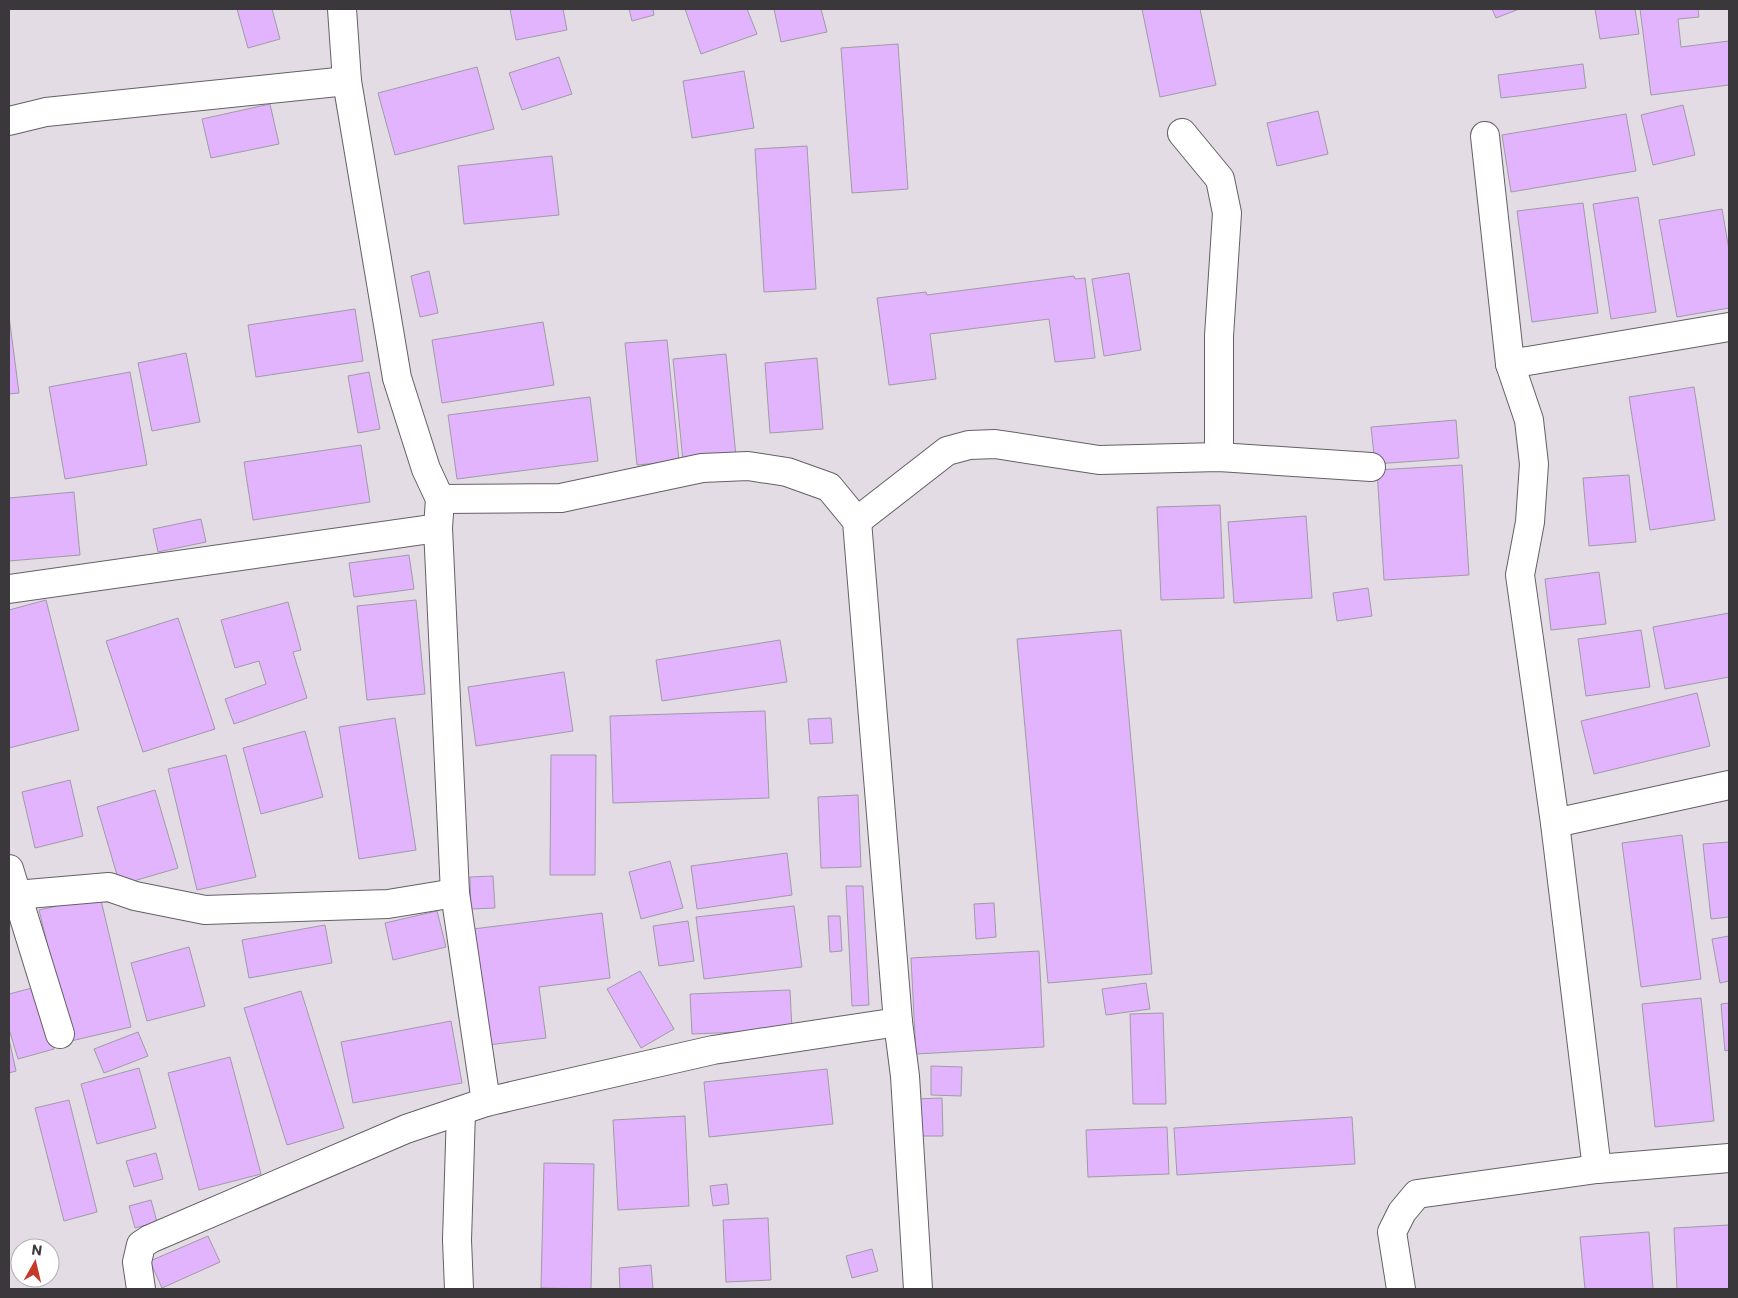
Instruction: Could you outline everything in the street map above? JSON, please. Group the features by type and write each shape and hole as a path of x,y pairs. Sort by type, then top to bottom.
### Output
{"street":[{"path":"342,9 347,81 397,378 426,469 440,499 438,528 455,893 473,1107 457,1240 459,1289"},
{"path":"9,121 46,112 347,81"},
{"path":"1182,133 1220,179 1227,213 1219,336 1219,457"},
{"path":"1485,136 1510,364 1529,420 1534,464 1530,522 1520,575 1555,823 1597,1168"},
{"path":"1510,364 1729,327"},
{"path":"857,521 947,451 968,445 995,444 1099,460 1219,457 1371,467"},
{"path":"440,499 562,498 702,468 748,466 787,472 830,487 857,521 904,1076 918,1289"},
{"path":"9,588 438,528"},
{"path":"1555,823 1729,785"},
{"path":"9,869 60,1034"},
{"path":"16,895 109,887 135,896 205,910 388,904 455,893"},
{"path":"141,1289 137,1262 142,1245 150,1239 406,1129 473,1107 713,1050 898,1022"},
{"path":"1401,1289 1392,1232 1402,1212 1417,1194 1597,1168 1729,1158"}],"building":[{"path":"237,9 272,9 280,39 248,48"},
{"path":"510,9 563,9 567,30 516,40"},
{"path":"629,9 653,9 654,15 632,21"},
{"path":"685,9 747,9 757,34 701,54"},
{"path":"774,9 821,9 827,32 781,42"},
{"path":"1142,9 1200,9 1216,85 1160,97"},
{"path":"1492,9 1519,9 1496,18"},
{"path":"1595,9 1635,9 1639,34 1600,39"},
{"path":"1640,9 1698,9 1699,17 1678,19 1681,47 1729,41 1729,85 1651,95"},
{"path":"898,44 908,189 852,193 841,48"},
{"path":"559,57 572,94 522,110 509,73"},
{"path":"1583,64 1586,88 1501,98 1498,75"},
{"path":"477,67 494,129 395,155 378,93"},
{"path":"744,71 754,128 692,138 683,81"},
{"path":"270,104 279,144 211,158 202,119"},
{"path":"1683,105 1695,155 1653,165 1641,115"},
{"path":"1318,111 1328,154 1277,166 1267,123"},
{"path":"1626,114 1636,171 1511,192 1502,135"},
{"path":"807,146 816,289 764,292 755,149"},
{"path":"552,156 559,215 464,224 458,166"},
{"path":"1638,197 1656,312 1611,319 1593,204"},
{"path":"1583,203 1598,313 1532,322 1517,211"},
{"path":"1722,209 1729,250 1729,308 1677,317 1659,220"},
{"path":"429,271 438,313 420,317 411,276"},
{"path":"1129,273 1141,350 1104,356 1092,279"},
{"path":"1074,276 1075,279 1085,278 1095,358 1055,362 1049,319 930,334 936,379 889,385 877,298 926,292 927,295"},
{"path":"355,309 363,361 256,377 248,325"},
{"path":"9,316 19,393 9,394"},
{"path":"543,322 554,385 442,403 432,340"},
{"path":"667,340 679,461 637,465 625,343"},
{"path":"186,353 200,422 152,431 138,363"},
{"path":"726,354 736,456 683,461 673,359"},
{"path":"817,358 823,429 770,433 765,363"},
{"path":"130,372 147,465 65,479 49,387"},
{"path":"369,372 380,429 358,433 348,376"},
{"path":"1694,387 1715,520 1650,530 1629,397"},
{"path":"590,397 598,461 457,479 448,415"},
{"path":"1456,420 1459,458 1375,464 1371,427"},
{"path":"361,445 370,502 253,520 244,462"},
{"path":"1462,465 1469,575 1384,580 1377,470"},
{"path":"1629,475 1636,542 1589,546 1583,478"},
{"path":"74,492 80,555 9,561 9,498"},
{"path":"1220,505 1224,598 1161,600 1157,507"},
{"path":"1306,516 1312,598 1234,603 1228,522"},
{"path":"201,519 206,542 158,552 153,529"},
{"path":"409,555 414,589 354,597 349,563"},
{"path":"1599,572 1606,624 1551,630 1545,579"},
{"path":"1368,588 1372,616 1337,621 1333,593"},
{"path":"46,600 79,730 9,748 9,610"},
{"path":"416,600 425,694 367,700 357,606"},
{"path":"288,602 301,650 293,652 307,698 234,724 225,699 266,684 259,661 235,668 221,620"},
{"path":"1729,613 1729,677 1665,689 1653,627"},
{"path":"178,618 215,729 143,752 106,641"},
{"path":"1121,630 1152,974 1048,983 1017,639"},
{"path":"1641,630 1650,687 1586,696 1578,639"},
{"path":"780,640 787,682 662,701 656,660"},
{"path":"564,672 573,731 476,746 468,687"},
{"path":"1697,693 1710,746 1594,774 1581,721"},
{"path":"765,711 769,798 613,803 610,716"},
{"path":"395,718 416,850 359,859 339,727"},
{"path":"831,718 833,743 810,744 808,719"},
{"path":"305,731 323,797 261,814 243,748"},
{"path":"226,755 256,877 197,890 168,769"},
{"path":"551,755 596,755 595,875 550,875"},
{"path":"70,780 83,836 35,848 22,792"},
{"path":"155,790 178,868 120,885 97,807"},
{"path":"858,795 861,867 821,868 818,797"},
{"path":"1682,835 1701,979 1641,987 1622,843"},
{"path":"1729,842 1729,917 1711,919 1703,844"},
{"path":"787,853 792,895 697,909 691,866"},
{"path":"670,861 683,908 641,919 629,872"},
{"path":"493,876 495,908 471,909 470,877"},
{"path":"846,886 863,886 869,1005 852,1006"},
{"path":"100,896 131,1027 71,1041 39,910"},
{"path":"994,903 996,937 976,939 974,904"},
{"path":"794,906 802,967 704,979 696,917"},
{"path":"437,911 446,947 393,960 385,923"},
{"path":"602,913 610,978 539,987 546,1038 488,1045 473,929"},
{"path":"828,916 840,916 842,951 830,952"},
{"path":"688,921 694,961 659,966 653,926"},
{"path":"325,925 332,963 249,978 242,940"},
{"path":"1729,936 1729,981 1720,983 1712,939"},
{"path":"189,947 205,1006 147,1021 131,963"},
{"path":"1039,951 1044,1047 916,1054 911,958"},
{"path":"640,971 674,1029 641,1048 607,989"},
{"path":"1146,983 1150,1009 1106,1015 1102,989"},
{"path":"36,987 54,1049 18,1059 9,1029 9,994"},
{"path":"790,990 792,1030 692,1034 690,994"},
{"path":"301,991 344,1128 287,1145 244,1008"},
{"path":"1701,998 1714,1121 1655,1127 1642,1004"},
{"path":"1729,1003 1729,1050 1725,1051 1721,1004"},
{"path":"1163,1013 1166,1104 1133,1104 1130,1014"},
{"path":"451,1021 462,1083 353,1103 341,1042"},
{"path":"138,1032 148,1056 104,1073 94,1049"},
{"path":"9,1039 16,1071 9,1073"},
{"path":"230,1057 261,1174 199,1190 168,1073"},
{"path":"931,1066 962,1067 961,1096 931,1095"},
{"path":"139,1068 156,1128 97,1144 81,1084"},
{"path":"827,1069 833,1124 709,1137 704,1082"},
{"path":"942,1098 943,1136 915,1136 914,1099"},
{"path":"69,1100 97,1212 64,1221 35,1108"},
{"path":"685,1116 689,1206 618,1210 613,1120"},
{"path":"1352,1117 1355,1164 1177,1175 1174,1128"},
{"path":"1167,1127 1169,1174 1088,1177 1086,1130"},
{"path":"156,1153 163,1179 134,1187 126,1161"},
{"path":"544,1163 594,1164 591,1289 541,1288"},
{"path":"727,1184 729,1204 713,1206 710,1186"},
{"path":"151,1200 157,1222 135,1228 129,1206"},
{"path":"768,1218 771,1280 726,1282 723,1220"},
{"path":"1729,1225 1729,1289 1677,1289 1674,1228"},
{"path":"1649,1232 1653,1289 1585,1289 1580,1237"},
{"path":"208,1236 220,1262 162,1288 150,1261"},
{"path":"872,1249 878,1271 852,1278 846,1256"},
{"path":"651,1265 653,1289 620,1289 619,1268"}]}
